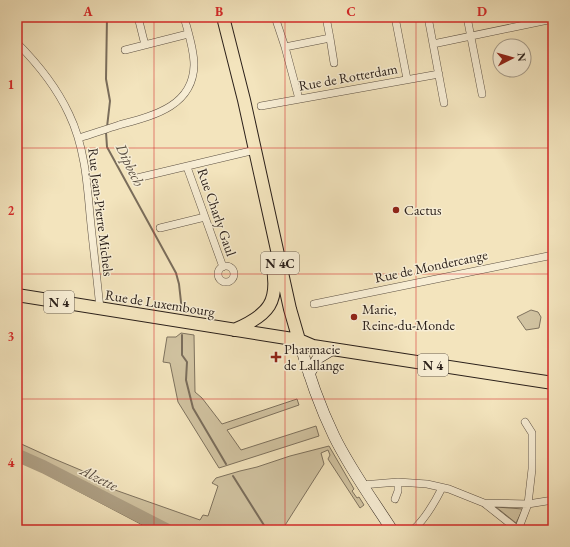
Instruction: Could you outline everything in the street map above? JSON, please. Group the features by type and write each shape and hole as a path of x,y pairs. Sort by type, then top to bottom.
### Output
{"main road":[{"name":"N 4C","path":"223,17 238,73 290,309 299,340"},
{"name":"N 4C","path":"231,17 237,40 238,73"},
{"path":"233,330 259,318 270,303 274,291 274,276 264,224 263,185"},
{"name":"Rue de Luxembourg","path":"17,295 299,340 313,346 553,383"},
{"name":"Rue de Luxembourg","path":"299,340 314,338 553,376"},
{"path":"299,340 309,374 334,436 362,485 392,530"},
{"path":"309,374 318,358 332,349"}],"street":[{"path":"138,17 145,45"},
{"path":"78,138 145,118 175,104 183,96 193,76 194,64 184,17"},
{"path":"275,17 299,99"},
{"path":"326,17 334,63"},
{"path":"395,17 407,79"},
{"path":"428,17 444,103"},
{"path":"468,17 482,94"},
{"path":"433,44 553,18"},
{"path":"125,50 188,34"},
{"path":"285,47 330,38"},
{"name":"Rue Jean-Pierre Michels","path":"17,43 36,62 55,87 69,114 78,138 85,165 100,309"},
{"name":"Rue de Rotterdam","path":"261,106 439,74"},
{"path":"137,178 255,150"},
{"name":"Rue Charly Gaul","path":"187,167 223,267"},
{"path":"160,228 205,217"},
{"name":"Rue de Mondercange","path":"314,304 553,255"},
{"path":"484,503 518,530 528,504 532,469 532,433 525,422"},
{"path":"362,485 398,482 426,484 484,503 528,504 553,500"},
{"path":"395,499 398,491 398,482"},
{"path":"413,530 430,510 442,488"}],"shaded area":[{"path":"531,310 538,312 541,317 539,328 526,330 517,317"},
{"path":"181,333 194,335 195,392 202,398 222,424 297,399 299,405 227,430 241,450 316,426 319,436 219,468 178,402 170,363 163,362 167,337 176,337"},
{"path":"17,442 102,479 101,485 200,520 203,515 208,516 218,486 212,483 216,478 329,446 354,489 352,491 357,498 359,497 364,505 360,508 328,459 330,455 328,450 321,453 324,464 282,530 152,530 17,459"},
{"path":"496,507 523,509 516,523"}],"waterway":[{"name":"Dipbech","path":"107,17 106,79 110,101 107,127"},
{"name":"Dipbech","path":"106,132 107,147 176,273 179,284 182,311"},
{"name":"Dipbech","path":"182,335 182,355 187,362 186,380 193,408 226,464"},
{"name":"Alzette","path":"17,455 44,467 167,530"},
{"name":"Dipbech","path":"233,476 267,530"}],"place":[{"name":"Cactus","path":"396,210"},
{"name":"Marie, Reine-du-Monde","path":"354,317"},
{"name":"Pharmacie de Lallange","path":"276,357"}]}
